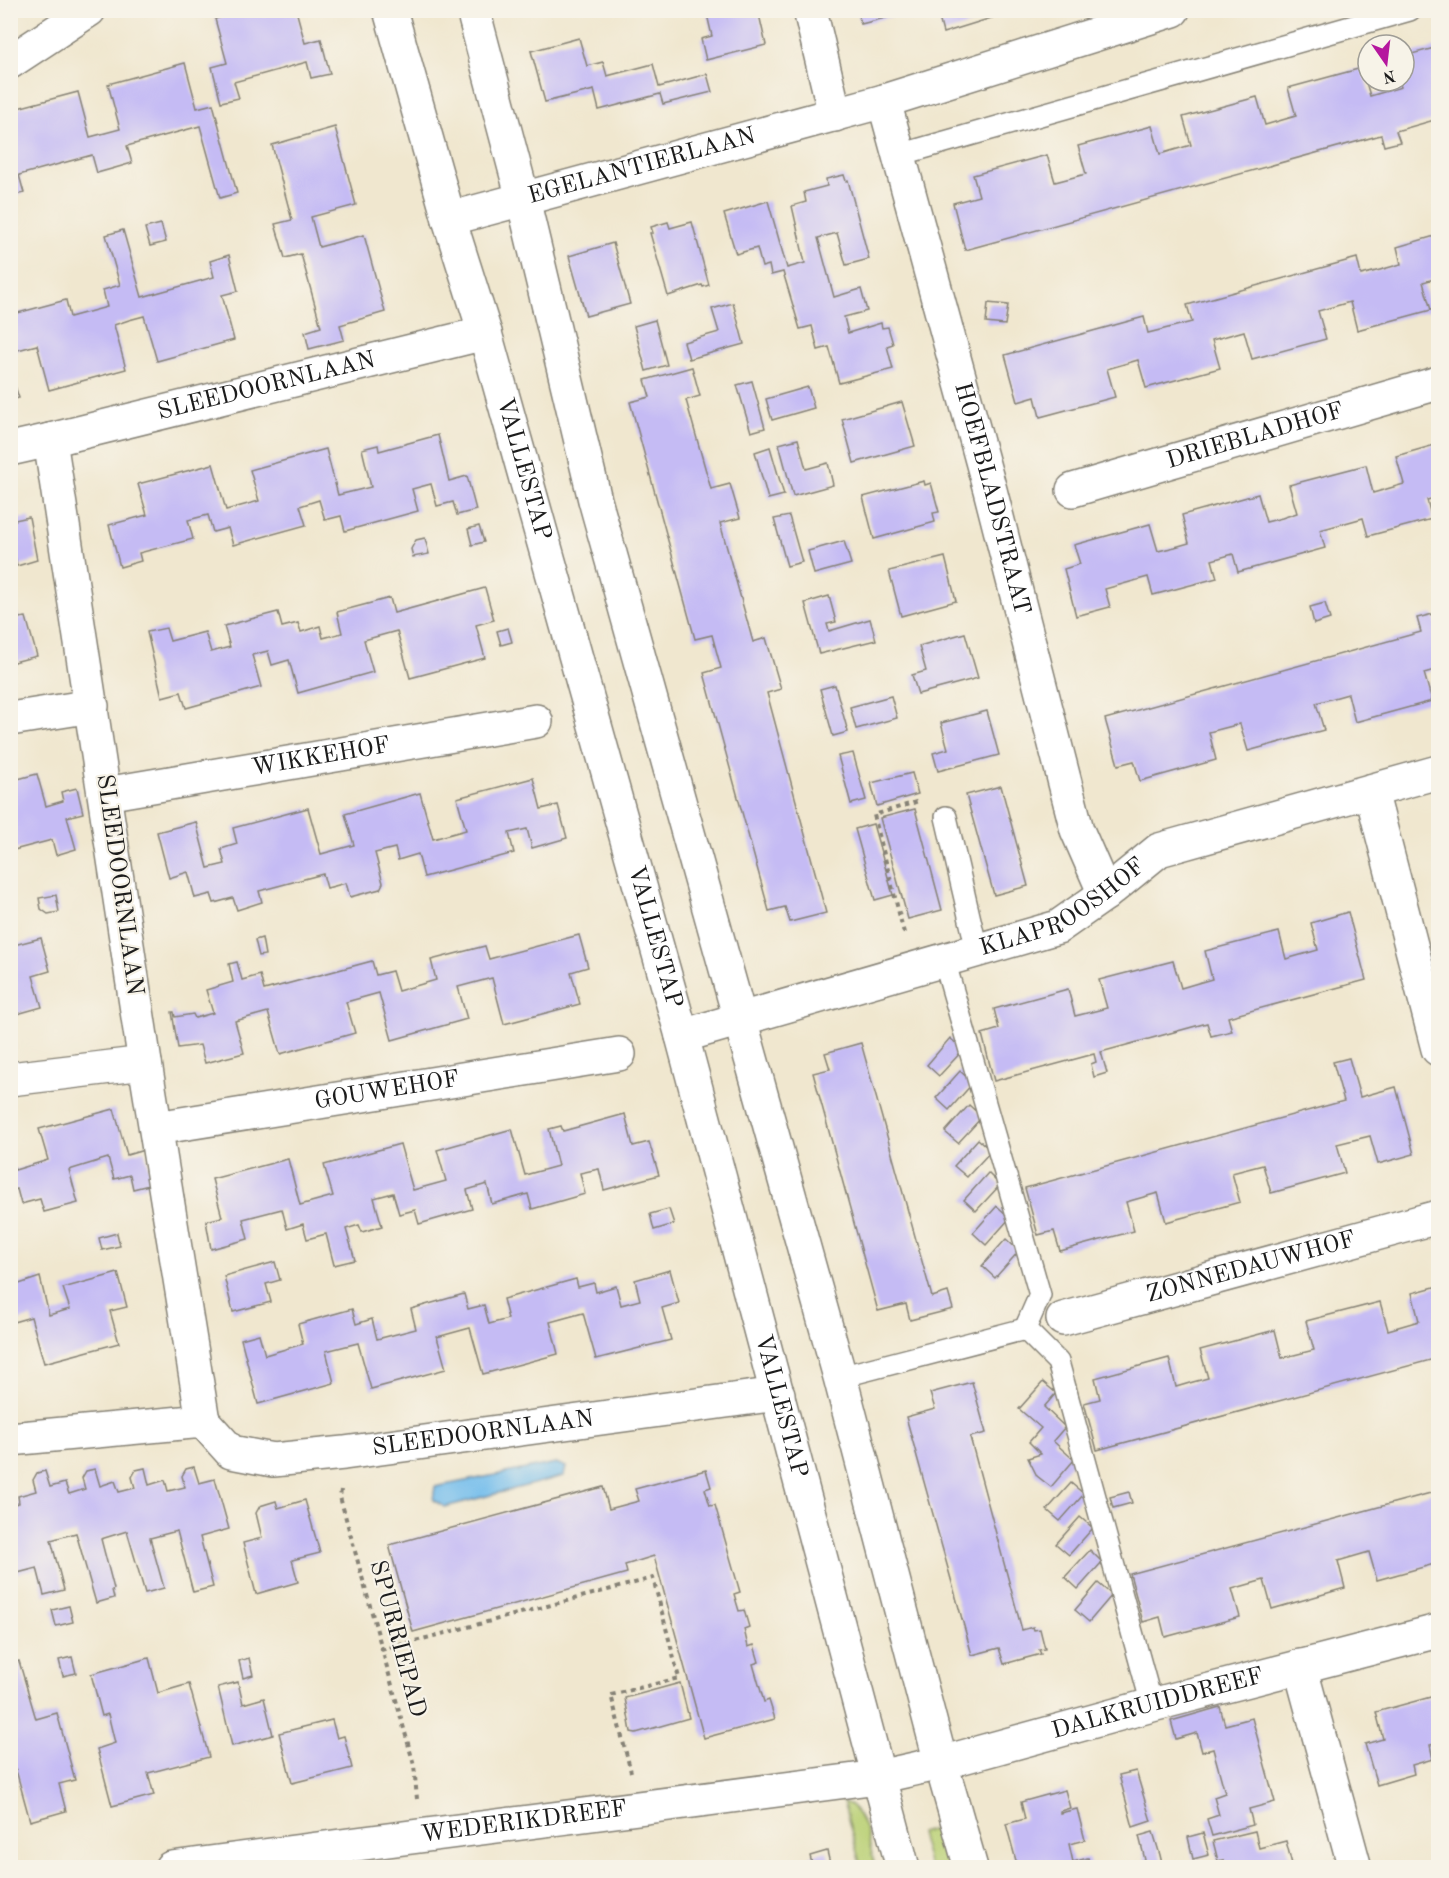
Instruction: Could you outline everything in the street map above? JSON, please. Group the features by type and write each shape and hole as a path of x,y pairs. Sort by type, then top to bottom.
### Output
{"street":[{"path":"10,62 89,10"},
{"name":"VALLESTAP","path":"390,10 449,219 485,333 682,1036 903,1868"},
{"path":"473,10 523,199 595,500 840,1377 941,1763 971,1868"},
{"path":"810,10 835,115"},
{"name":"EGELANTIERLAAN","path":"449,219 884,101 1155,13"},
{"name":"HOEFBLADSTRAAT","path":"884,101 990,490 1077,830 1105,894"},
{"name":"SLEEDOORNLAAN","path":"10,449 485,333"},
{"name":"DRIEBLADHOF","path":"1073,490 1438,383"},
{"name":"SLEEDOORNLAAN","path":"50,440 145,1063 203,1421 231,1452 273,1460 344,1453 778,1394"},
{"path":"10,719 92,706"},
{"name":"WIKKEHOF","path":"105,794 536,721"},
{"name":"KLAPROOSHOF","path":"682,1036 1058,927 1105,894 1159,850 1438,772"},
{"path":"1371,791 1438,1049"},
{"name":"GOUWEHOF","path":"156,1128 619,1054"},
{"path":"10,1079 145,1063"},
{"name":"ZONNEDAUWHOF","path":"1063,1319 1438,1216"},
{"path":"10,1439 203,1421"},
{"name":"DALKRUIDDREEF","path":"878,1777 941,1763 1438,1630"},
{"path":"1300,1666 1355,1868"},
{"name":"WEDERIKDREEF","path":"171,1868 878,1777"}],"lane":[{"path":"899,155 1410,10"},
{"path":"946,817 977,950"},
{"path":"944,960 1040,1295 1025,1329"},
{"path":"840,1377 1025,1329"},
{"path":"1025,1329 1058,1362 1152,1705"}],"path":[{"path":"912,969 874,815 920,801 946,817"},
{"name":"SPURRIEPAD","path":"344,1453 340,1497 414,1766 421,1836"},
{"path":"381,1650 653,1578 679,1678 611,1695 640,1807"}],"green space":[{"path":"843,1801 851,1806 862,1821 869,1839 875,1867 861,1867"},
{"path":"948,1825 959,1867 929,1867 920,1833"}],"water":[{"path":"556,1463 566,1467 564,1476 445,1507 433,1500 435,1487"}],"building":[{"path":"246,10 296,10 305,43 321,39 330,74 311,78 307,62 234,82 239,98 221,102 212,67 227,63 215,19"},
{"path":"706,10 758,10 766,45 706,60 701,39 712,36"},
{"path":"857,10 913,10 913,11 861,24"},
{"path":"937,10 1014,10 1014,11 943,33"},
{"path":"579,38 587,66 603,62 607,76 653,64 659,87 707,74 712,92 663,104 660,94 599,110 594,90 545,102 531,51"},
{"path":"1438,47 1438,119 1396,131 1400,142 1384,146 1381,135 965,250 953,203 979,196 973,175 1047,155 1055,182 1086,174 1078,146 1152,126 1160,154 1191,145 1183,117 1257,97 1265,125 1296,116 1288,88 1356,70 1356,93 1369,93 1370,96 1380,93 1416,93 1416,53"},
{"path":"185,63 197,108 213,104 237,193 220,198 200,126 127,146 132,163 97,173 92,155 19,175 24,193 10,196 10,159 13,158 10,149 10,110 78,92 90,137 120,129 108,84"},
{"path":"335,127 356,205 311,217 319,247 364,235 385,312 340,325 344,340 309,349 305,332 321,327 301,254 285,258 275,224 292,220 272,145"},
{"path":"844,175 846,181 848,180 869,259 846,265 837,233 818,238 834,297 861,289 867,311 844,317 848,333 881,323 882,328 888,327 893,344 887,346 893,369 839,383 829,347 818,350 812,326 800,329 783,272 771,275 769,265 762,267 757,248 736,254 724,214 768,201 787,268 805,263 792,206 806,202 804,192 827,186 826,179"},
{"path":"668,222 670,228 692,222 709,285 703,287 702,285 668,296 650,233 653,233 651,227"},
{"path":"161,224 166,242 150,246 145,228"},
{"path":"123,230 142,297 214,277 210,261 229,255 238,291 222,295 234,340 157,361 144,316 129,320 114,325 126,369 49,390 37,345 10,352 10,315 66,300 70,317 107,307 103,290 120,285 106,235"},
{"path":"1438,235 1438,278 1423,282 1431,310 1357,330 1350,302 1318,311 1326,339 1252,359 1244,331 1212,340 1220,368 1146,388 1138,360 1107,369 1115,397 1040,417 1035,397 1018,402 1005,355 1144,317 1148,333 1192,322 1187,305 1357,258 1361,275 1380,270 1401,264 1397,247"},
{"path":"613,243 630,304 586,316 569,256"},
{"path":"733,303 744,344 689,359 684,342 719,332 712,309"},
{"path":"988,303 1008,305 1005,325 986,323"},
{"path":"655,320 667,365 646,371 634,326"},
{"path":"692,367 700,396 686,400 711,489 730,484 740,518 720,523 753,642 766,638 781,689 767,693 826,913 790,922 785,907 769,911 704,673 721,668 712,635 695,639 630,402 650,397 645,380"},
{"path":"10,371 19,398 10,400"},
{"path":"752,381 765,428 751,432 737,385"},
{"path":"808,387 814,408 772,420 766,399"},
{"path":"902,402 915,446 854,463 842,419"},
{"path":"438,435 449,481 467,476 476,510 457,515 453,502 437,506 431,484 412,489 418,511 345,531 341,516 325,520 319,500 300,506 306,525 233,545 228,528 213,532 208,515 188,520 193,539 139,553 141,561 120,567 109,525 147,515 138,484 213,464 226,510 259,501 250,470 326,449 338,495 371,487 362,449 378,445 379,451"},
{"path":"798,439 806,469 828,463 833,485 793,496 779,444"},
{"path":"1438,444 1438,497 1427,500 1432,519 1368,536 1363,518 1320,530 1325,548 1238,572 1233,554 1212,560 1217,578 1153,595 1148,577 1105,589 1110,607 1076,616 1064,569 1080,564 1074,545 1150,524 1158,551 1175,547 1189,543 1182,515 1258,494 1266,522 1282,518 1297,513 1289,485 1366,465 1373,493 1404,484 1396,456"},
{"path":"770,447 784,495 768,499 755,452"},
{"path":"924,481 925,485 931,483 939,512 933,513 935,522 874,539 863,497"},
{"path":"789,516 802,562 787,566 774,519"},
{"path":"29,517 37,560 17,566 10,521"},
{"path":"479,526 484,542 472,545 468,529"},
{"path":"425,538 429,554 413,557 411,549 416,540"},
{"path":"844,541 851,564 814,574 808,551"},
{"path":"945,557 956,601 901,616 889,571"},
{"path":"485,588 494,620 476,625 485,658 410,678 397,631 364,640 373,672 298,693 289,660 272,665 268,651 252,655 261,687 186,708 181,692 162,697 147,632 166,628 170,641 205,632 211,652 230,647 224,626 278,612 282,627 298,623 301,632 320,626 323,638 342,633 337,612 390,598 394,613"},
{"path":"11,591 19,618 26,617 37,656 10,663"},
{"path":"829,596 836,622 827,624 829,631 870,619 876,640 819,654 805,603"},
{"path":"1325,603 1330,619 1314,624 1310,607"},
{"path":"1433,614 1438,627 1438,669 1424,673 1432,701 1355,722 1348,694 1316,703 1324,730 1248,751 1240,724 1209,732 1216,760 1140,781 1134,761 1118,765 1105,719 1421,632 1417,618"},
{"path":"508,628 512,642 501,645 497,631"},
{"path":"965,633 978,678 918,694 912,675 926,671 919,646"},
{"path":"835,685 848,732 833,736 820,689"},
{"path":"891,696 897,718 856,729 850,707"},
{"path":"987,711 999,755 938,771 933,753 948,749 941,723"},
{"path":"853,753 866,800 851,804 838,756"},
{"path":"912,773 918,794 877,806 871,783"},
{"path":"37,774 46,806 63,801 61,792 77,788 83,813 67,817 76,849 56,855 52,840 10,851 10,781"},
{"path":"533,778 541,809 558,805 567,838 532,848 527,829 509,833 514,853 424,877 418,854 398,860 395,848 375,853 383,883 380,889 350,897 346,883 327,888 323,874 259,891 262,902 237,910 233,898 214,903 211,894 195,898 188,872 169,878 157,832 196,822 208,868 225,864 221,849 237,844 233,828 308,808 321,854 354,845 345,814 420,793 433,839 466,830 457,798"},
{"path":"1001,786 1028,886 994,895 966,795"},
{"path":"915,809 942,910 908,919 880,818"},
{"path":"873,824 893,895 875,900 855,829"},
{"path":"56,895 59,912 48,914 41,909 39,898"},
{"path":"1348,912 1366,980 1228,1017 1232,1031 1211,1036 1207,1023 1101,1052 1107,1073 1094,1077 1091,1064 1096,1062 1094,1054 994,1081 982,1034 999,1029 994,1009 1068,989 1075,1016 1107,1008 1099,980 1173,961 1181,988 1212,979 1205,951 1279,932 1286,959 1318,950 1311,923"},
{"path":"579,935 588,967 571,972 580,1004 504,1024 492,978 458,987 467,1019 392,1040 379,993 346,1002 355,1033 280,1054 268,1012 235,1021 244,1053 205,1063 200,1045 178,1048 172,1012 175,1017 193,1014 195,1018 213,1013 206,990 233,982 229,964 237,962 242,980 260,975 264,990 372,961 376,975 392,971 398,991 436,980 431,960 485,946 489,959"},
{"path":"41,938 50,971 33,976 42,1007 10,1016 10,946"},
{"path":"262,938 265,955 259,956 255,940"},
{"path":"950,1038 963,1050 939,1076 927,1065"},
{"path":"861,1043 932,1297 948,1292 953,1309 910,1320 906,1304 878,1311 813,1073 830,1069 825,1053"},
{"path":"1349,1058 1360,1097 1396,1087 1414,1154 1378,1164 1370,1136 1337,1144 1345,1173 1271,1193 1263,1165 1232,1173 1240,1202 1166,1222 1158,1193 1126,1202 1134,1231 1060,1251 1054,1231 1038,1235 1025,1188 1344,1101 1333,1062"},
{"path":"960,1071 973,1083 949,1110 936,1098"},
{"path":"969,1105 982,1117 958,1143 945,1132"},
{"path":"114,1109 127,1155 144,1150 153,1184 133,1189 130,1175 114,1179 108,1158 69,1170 78,1203 44,1212 40,1199 21,1204 17,1189 10,1191 10,1158 15,1170 48,1160 39,1129"},
{"path":"625,1114 633,1146 649,1142 659,1175 604,1190 599,1169 580,1173 585,1194 532,1209 528,1194 492,1204 487,1184 467,1190 472,1209 419,1224 415,1210 399,1214 393,1193 374,1198 382,1226 362,1232 359,1225 346,1229 355,1260 334,1265 326,1234 307,1239 303,1224 287,1229 282,1209 243,1219 248,1239 211,1249 206,1221 222,1217 212,1179 288,1159 300,1205 333,1196 324,1165 400,1144 413,1190 446,1181 437,1150 512,1129 525,1175 558,1166 549,1129 561,1126 563,1131"},
{"path":"978,1139 991,1151 967,1177 954,1166"},
{"path":"988,1173 1000,1185 976,1211 964,1200"},
{"path":"997,1206 1010,1218 986,1245 973,1233"},
{"path":"669,1209 674,1224 654,1230 650,1214"},
{"path":"117,1233 120,1246 102,1250 99,1238"},
{"path":"1006,1239 1019,1251 995,1278 982,1266"},
{"path":"275,1262 280,1280 266,1284 271,1302 233,1312 224,1276"},
{"path":"670,1270 679,1303 662,1308 671,1340 596,1359 583,1313 550,1322 558,1354 483,1374 470,1328 437,1337 446,1369 371,1389 358,1343 326,1351 334,1383 258,1404 241,1339 259,1334 265,1355 303,1344 298,1324 352,1309 356,1324 372,1319 377,1339 416,1329 411,1309 464,1294 468,1309 484,1305 489,1324 508,1319 503,1299 576,1279 578,1287 594,1283 596,1292 616,1286 621,1305 640,1300 635,1280"},
{"path":"118,1273 127,1307 110,1311 119,1343 44,1363 31,1317 10,1323 10,1287 40,1277 49,1315 70,1309 63,1288"},
{"path":"1438,1286 1438,1358 1097,1450 1084,1403 1100,1399 1095,1378 1169,1358 1176,1387 1208,1378 1200,1350 1275,1330 1282,1358 1314,1350 1306,1321 1380,1302 1388,1330 1419,1321 1412,1293"},
{"path":"972,1382 986,1433 970,1437 1022,1630 1033,1627 1034,1630 1040,1629 1045,1649 1039,1650 1041,1654 1004,1664 999,1648 972,1655 906,1417 935,1409 930,1393"},
{"path":"1043,1382 1056,1393 1044,1407 1065,1427 1053,1441 1074,1460 1051,1487 1037,1476 1028,1458 1041,1454 1029,1442 1041,1428 1019,1409"},
{"path":"194,1467 199,1483 215,1479 229,1529 200,1537 213,1587 193,1592 177,1531 150,1538 164,1588 145,1593 127,1531 101,1539 114,1589 112,1590 114,1598 96,1603 76,1533 51,1540 64,1590 44,1595 37,1568 10,1575 10,1505 19,1503 18,1496 36,1491 33,1480 37,1473 45,1471 50,1487 65,1483 69,1494 85,1489 82,1478 86,1471 95,1469 100,1486 115,1481 119,1492 135,1488 132,1477 136,1470 145,1468 149,1485 165,1480 168,1491 185,1487 182,1476 186,1469"},
{"path":"706,1470 711,1487 705,1489 710,1506 715,1505 740,1592 734,1594 739,1611 744,1610 749,1627 744,1629 748,1647 754,1645 759,1662 753,1664 764,1702 769,1700 775,1719 704,1738 654,1556 625,1565 627,1573 413,1632 389,1545 603,1487 609,1509 639,1501 635,1489"},
{"path":"1071,1483 1084,1494 1060,1521 1047,1510"},
{"path":"1438,1491 1438,1563 1377,1580 1369,1552 1338,1561 1345,1588 1272,1609 1264,1580 1232,1589 1240,1617 1165,1637 1160,1617 1143,1622 1130,1574"},
{"path":"1129,1492 1132,1503 1113,1508 1110,1497"},
{"path":"305,1500 320,1553 292,1560 298,1582 256,1594 243,1543 262,1538 256,1513 260,1506 276,1501 278,1508"},
{"path":"1080,1517 1093,1528 1069,1555 1056,1544"},
{"path":"1090,1550 1102,1562 1078,1589 1065,1577"},
{"path":"1098,1583 1112,1595 1089,1622 1075,1610"},
{"path":"69,1606 73,1622 56,1626 52,1610"},
{"path":"72,1657 76,1673 63,1676 59,1660"},
{"path":"149,1658 158,1693 189,1684 209,1757 148,1773 154,1795 112,1806 97,1749 115,1743 108,1714 102,1716 91,1674"},
{"path":"249,1658 253,1675 243,1678 239,1661"},
{"path":"19,1661 36,1719 57,1713 75,1780 59,1784 66,1811 30,1821 10,1748 10,1664"},
{"path":"238,1682 243,1704 264,1698 273,1735 232,1746 218,1687"},
{"path":"680,1683 689,1718 636,1733 631,1732 625,1698"},
{"path":"1438,1695 1438,1743 1430,1745 1433,1759 1412,1765 1414,1774 1377,1785 1365,1744 1383,1739 1376,1712"},
{"path":"1220,1707 1225,1725 1252,1718 1275,1802 1249,1809 1253,1825 1212,1836 1207,1819 1219,1815 1214,1797 1225,1793 1213,1749 1202,1752 1197,1733 1176,1739 1171,1721"},
{"path":"332,1720 337,1738 344,1736 352,1768 292,1783 279,1733"},
{"path":"1136,1771 1151,1821 1133,1827 1119,1775"},
{"path":"1065,1790 1070,1808 1060,1813 1077,1809 1085,1840 1069,1844 1073,1862 1088,1858 1091,1868 1018,1868 1006,1824 1025,1819 1021,1802"},
{"path":"1255,1831 1259,1848 1286,1841 1293,1868 1225,1868 1223,1860 1218,1861 1213,1841"},
{"path":"1153,1832 1163,1868 1148,1868 1145,1860 1139,1836"},
{"path":"1203,1833 1209,1855 1193,1859 1188,1837"},
{"path":"827,1851 831,1868 813,1868 810,1856"},
{"path":"763,1860 765,1868 739,1868 739,1867"}]}
